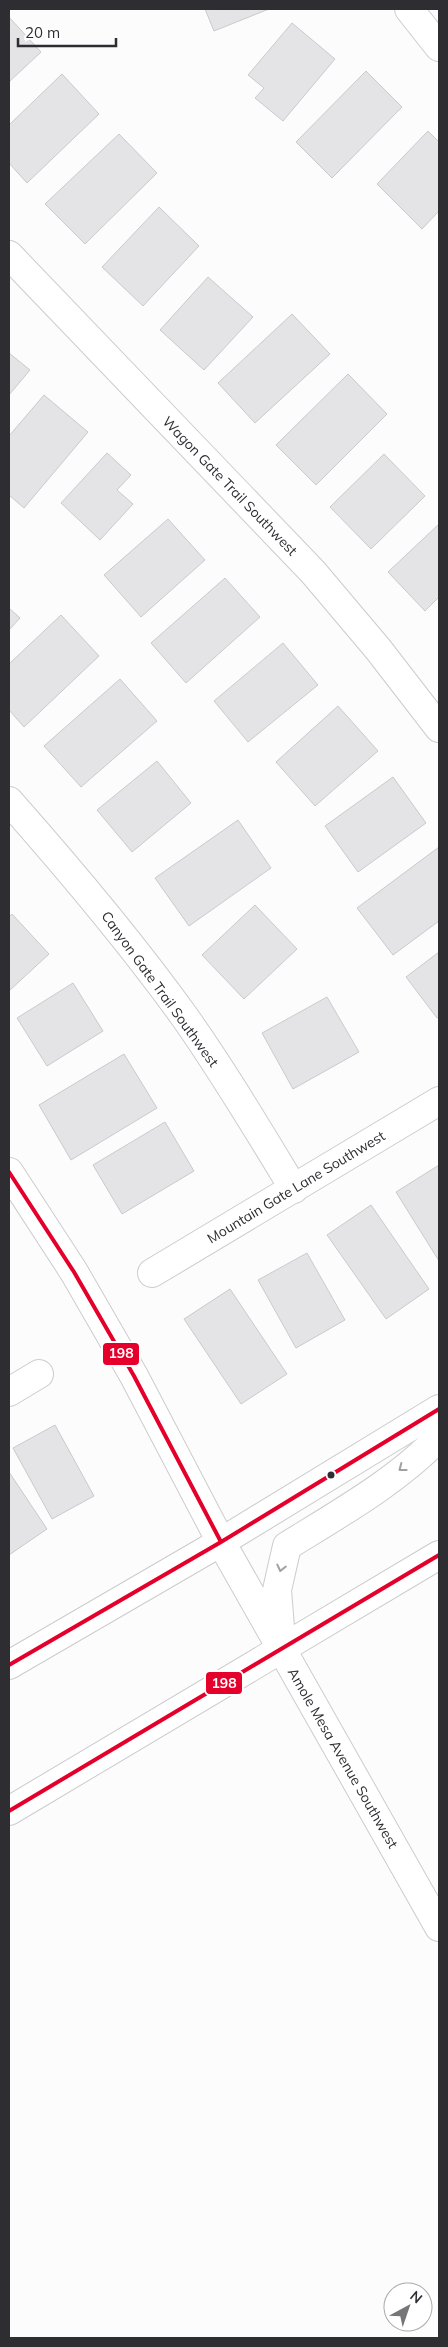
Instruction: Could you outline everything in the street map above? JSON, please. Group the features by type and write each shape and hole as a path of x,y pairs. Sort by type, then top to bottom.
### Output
{"street":[{"path":"410,9 439,46"},
{"name":"Wagon Gate Trail Southwest","path":"9,255 313,572 378,649 439,728"},
{"name":"Canyon Gate Trail Southwest","path":"9,801 122,934 184,1016 243,1104 294,1188"},
{"name":"Mountain Gate Lane Southwest","path":"152,1273 439,1100"},
{"name":"Amole Mesa Avenue Southwest","path":"9,1172 74,1272 134,1376 221,1542 439,1927"},
{"path":"9,1392 40,1374"},
{"path":"9,1665 221,1542 439,1409"},
{"path":"282,1649 276,1590 287,1546 351,1506 426,1451 439,1437"},
{"path":"9,1811 439,1555"}],"building":[{"path":"205,9 269,9 214,31"},
{"path":"9,17 41,52 9,82"},
{"path":"292,23 335,59 283,121 255,98 264,88 248,75"},
{"path":"366,71 402,107 332,178 296,142"},
{"path":"62,74 99,114 27,183 9,163 9,125"},
{"path":"428,131 439,142 439,211 422,229 377,184"},
{"path":"119,134 157,173 85,244 45,204"},
{"path":"159,207 199,246 143,306 102,267"},
{"path":"208,277 253,317 204,370 160,330"},
{"path":"292,314 330,354 255,423 218,383"},
{"path":"9,353 30,370 9,395"},
{"path":"348,374 387,414 316,485 276,445"},
{"path":"44,395 88,432 24,508 9,495 9,436"},
{"path":"107,453 131,475 117,490 133,504 100,540 61,503"},
{"path":"384,454 425,496 371,549 330,507"},
{"path":"168,519 205,560 141,617 104,575"},
{"path":"439,524 439,597 425,611 388,572"},
{"path":"225,578 260,617 186,683 151,643"},
{"path":"9,608 20,618 9,630"},
{"path":"61,615 99,656 24,727 9,710 9,664"},
{"path":"283,643 318,685 248,742 214,701"},
{"path":"120,679 157,721 81,787 44,746"},
{"path":"338,706 378,751 315,806 276,762"},
{"path":"157,761 191,803 132,852 97,810"},
{"path":"393,777 426,823 358,872 325,826"},
{"path":"238,820 271,868 189,926 155,878"},
{"path":"439,847 439,921 393,955 357,908"},
{"path":"255,905 297,949 244,999 202,955"},
{"path":"12,914 49,954 9,991 9,917"},
{"path":"439,952 439,1017 437,1018 406,977"},
{"path":"73,983 103,1031 47,1066 17,1018"},
{"path":"327,997 359,1052 293,1089 262,1033"},
{"path":"124,1054 157,1108 71,1160 39,1105"},
{"path":"165,1122 194,1171 122,1214 93,1165"},
{"path":"439,1165 439,1261 396,1192"},
{"path":"371,1205 429,1289 386,1319 327,1235"},
{"path":"307,1253 345,1320 296,1348 258,1280"},
{"path":"230,1289 287,1374 241,1404 184,1319"},
{"path":"55,1425 94,1496 52,1519 13,1448"},
{"path":"9,1472 47,1529 9,1555"}],"transit line":[{"name":"198","path":"9,1172 74,1272 134,1376 221,1542"},
{"name":"198","path":"9,1665 221,1542 439,1409"},
{"name":"198","path":"9,1811 439,1555"}]}
